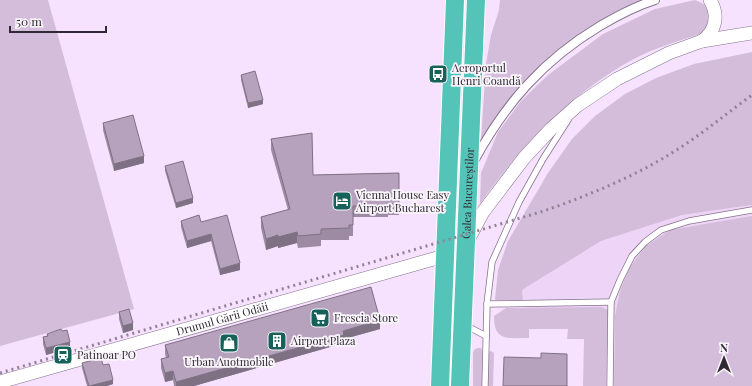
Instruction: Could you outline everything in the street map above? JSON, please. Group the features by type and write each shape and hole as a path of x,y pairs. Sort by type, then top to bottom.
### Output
{"highway":[{"name":"Calea Bucureștilor","path":"438,380 455,0"},
{"name":"Calea Bucureștilor","path":"460,386 476,0"}],"street":[{"path":"469,170 487,137 507,108 528,82 554,58 585,35 617,17 655,0"},
{"path":"702,41 710,35 716,20 716,12 710,0"},
{"path":"465,248 474,227 483,212 524,158 551,129 578,105 617,79 669,53 702,41 752,33"},
{"name":"Drumul Gării Odăii","path":"0,382 444,256"}],"lane":[{"path":"485,386 487,304 492,262 516,209 543,159 578,105"},
{"path":"610,386 611,302 632,256 645,242 661,230 689,221 752,210"},
{"path":"487,304 611,302"},
{"path":"462,324 486,336"}],"shaded area":[{"path":"0,0 48,0 134,309 0,346"},
{"path":"500,0 651,0 596,24 552,55 532,74 481,141 486,64 491,35 499,10"},
{"path":"695,0 706,6 712,17 703,33 640,56 610,73 589,88 548,123 529,143 511,163 480,204 481,173 498,132 521,101 548,75 603,34 655,9"},
{"path":"752,52 752,205 682,215 601,241 522,290 523,300 495,300 498,270 508,241 548,173 572,139 595,116 625,94 656,78 694,64"},
{"path":"752,205 752,386 598,386 599,312 524,312 522,290 601,241 682,215"},
{"path":"752,216 752,386 614,386 615,316 620,291 630,267 646,246 670,230"},
{"path":"601,307 608,310 606,386 583,386 584,339 567,339 568,329 529,329 529,338 509,338 504,337 497,330 494,316 506,308"},
{"path":"478,348 481,348 482,350 482,386 473,386 473,352"},
{"path":"491,351 494,353 493,386 487,386 488,353"}],"building":[{"path":"255,71 263,100 248,103 241,75"},
{"path":"133,115 144,156 114,164 103,123"},
{"name":"Vienna House Easy Airport Bucharest","path":"312,133 313,175 399,173 399,204 388,204 388,206 353,206 353,225 349,225 349,228 321,229 321,234 298,236 297,232 278,237 278,235 266,239 261,217 290,209 271,139"},
{"path":"183,161 193,198 176,203 165,166"},
{"path":"199,215 201,222 227,215 240,263 220,269 211,234 187,241 181,221"},
{"name":"Airport Plaza","path":"371,287 380,320 343,331 344,335 176,382 173,371 165,373 161,359 169,357 165,345"},
{"path":"129,309 133,323 123,326 119,312"},
{"path":"61,329 62,331 67,330 70,342 46,348 43,337"},
{"path":"541,353 567,354 567,386 503,386 504,357 541,358"},
{"path":"101,358 103,365 109,364 113,380 89,386 82,363"}],"railway":[{"path":"0,373 561,205 611,185 644,169 695,138 752,95"}],"place":[{"name":"Aeroportul Henri Coandă","path":"438,74"},
{"name":"Vienna House Easy Airport Bucharest","path":"342,201"},
{"name":"Frescia Store","path":"320,318"},
{"name":"Airport Plaza","path":"277,341"},
{"name":"Urban Auotmobile","path":"229,343"},
{"name":"Patinoar PO","path":"63,355"}]}
